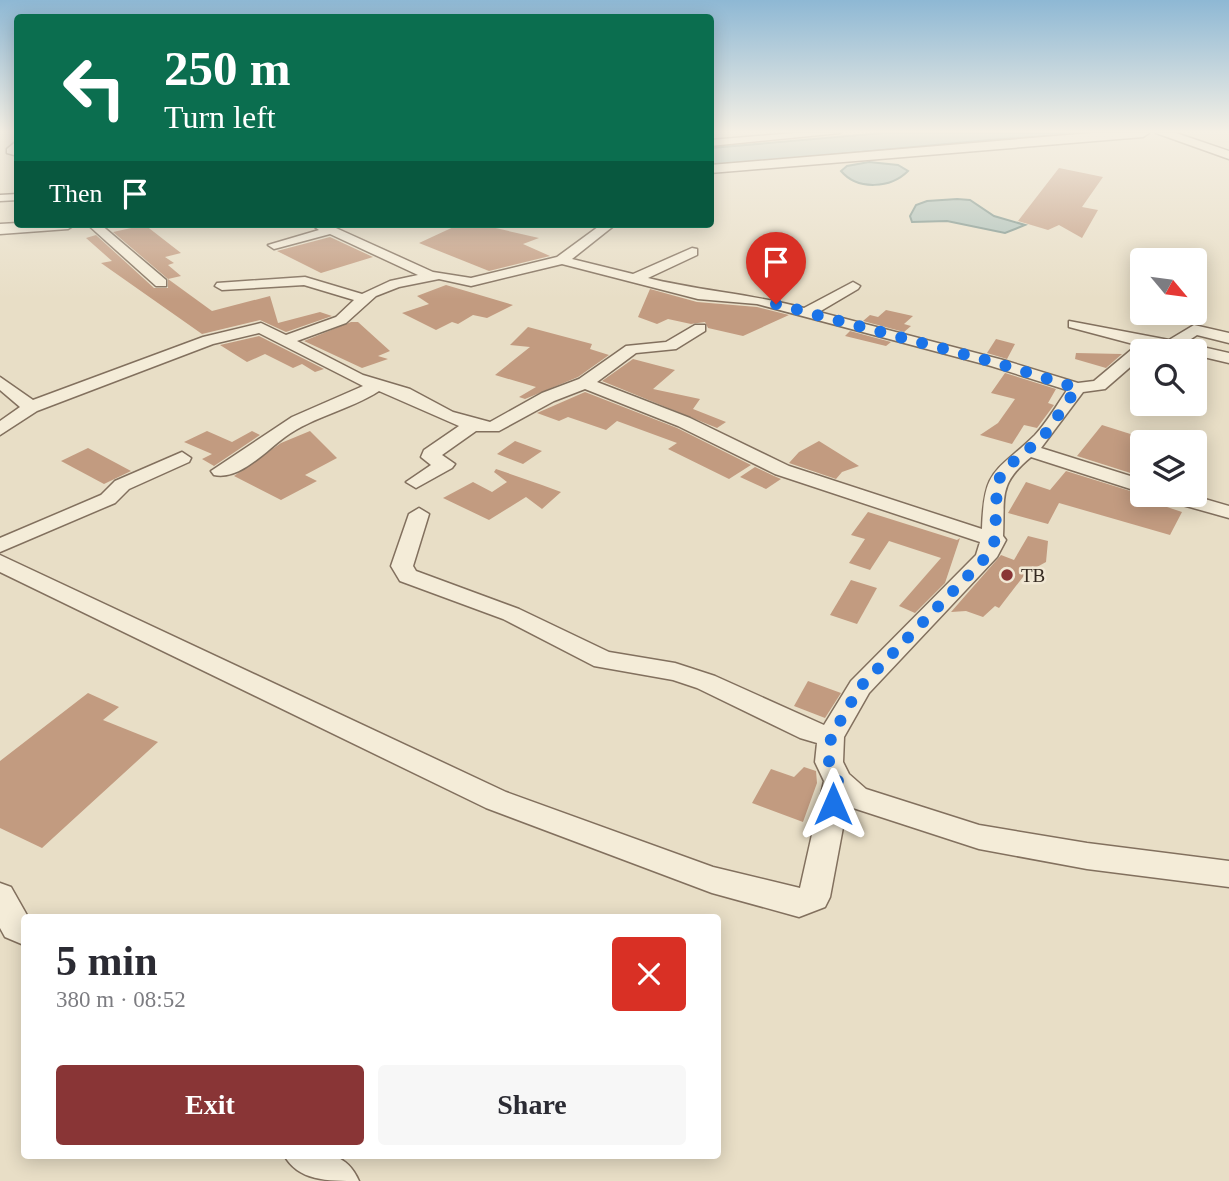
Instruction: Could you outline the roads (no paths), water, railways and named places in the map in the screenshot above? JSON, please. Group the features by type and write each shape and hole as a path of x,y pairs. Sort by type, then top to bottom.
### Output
{"street":[{"path":"98,228 161,284"},
{"path":"274,246 320,228"},
{"path":"325,228 431,276 471,282 562,260 605,228"},
{"path":"632,280 692,252"},
{"path":"562,260 698,295 739,296 997,363 1077,388 1099,385 1130,359"},
{"path":"286,340 341,320 381,288 431,276"},
{"path":"222,286 305,281 365,299"},
{"path":"806,313 853,286"},
{"path":"1074,324 1133,339"},
{"path":"0,430 31,407 208,340 261,328 344,373 404,393 447,416 473,425 493,427 548,397 585,383 632,349 670,346 700,328"},
{"path":"1181,339 1194,330 1229,338"},
{"path":"1207,353 1229,358"},
{"path":"0,382 31,407"},
{"path":"585,383 684,422 782,470 995,540"},
{"path":"220,471 252,457 299,420 346,404 377,384"},
{"path":"1077,388 1043,437 1007,467 997,482 995,540 986,557 860,687 831,737 829,762 838,781 856,797 979,837 1087,856 1229,874"},
{"path":"416,482 445,464 430,457 430,454 473,425"},
{"path":"1028,450 1130,483"},
{"path":"0,546 108,499 122,485 182,458"},
{"path":"1207,506 1229,512"},
{"path":"419,514 413,540 402,566 408,576 511,614 603,660 675,672 706,682 809,731 831,737"},
{"path":"0,562 19,575 496,800 712,880 799,903 814,897 838,781"},
{"path":"0,897 16,927 21,930"},
{"path":"309,1159 339,1181"}],"water":[{"path":"970,200 994,216 1025,225 1005,233 947,221 912,222 910,216 916,205 927,201"}],"place":[{"name":"TB","path":"1007,575"}]}
